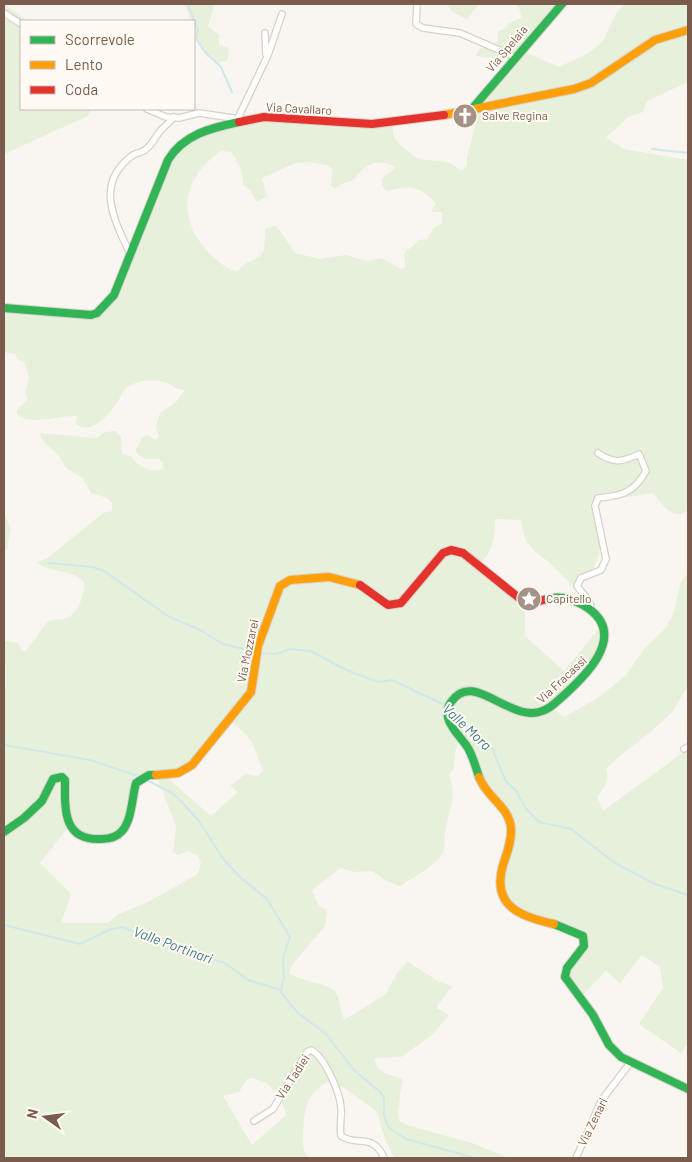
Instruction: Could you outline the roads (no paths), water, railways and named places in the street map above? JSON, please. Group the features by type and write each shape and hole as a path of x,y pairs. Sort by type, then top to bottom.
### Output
{"street":[{"path":"418,4 416,24 423,28 460,33 515,57"},
{"name":"Via Spelaia","path":"471,110 562,4"},
{"path":"4,13 20,23"},
{"path":"150,110 174,117 199,113 240,119 265,61 282,14"},
{"name":"Via Cavallaro","path":"4,308 91,315 98,313 114,295 168,160 176,147 206,129 240,119 264,117 372,124 471,110 583,87 655,40 688,30"},
{"path":"265,33 265,61"},
{"path":"131,256 117,226 110,200 111,184 119,168 134,154 145,150 174,117"},
{"path":"591,610 592,605 577,586 581,578 601,570 606,559 595,506 598,498 620,496 641,481 646,471 640,454 619,462 608,459 598,452"},
{"name":"Via Mozzarei","path":"4,832 43,799 54,778 62,777 65,780 66,820 72,830 88,838 106,838 114,837 123,830 136,783 149,775 178,773 192,765 251,692 258,646 266,620 280,586 290,580 329,577 364,586 384,604 396,605 401,603 440,556 451,550 463,553 530,604 552,597 567,598 591,610"},
{"name":"Via Fracassi","path":"591,610 598,617 604,630 604,643 596,665 550,708 536,716 524,715 489,695 476,692 463,693 450,703 448,718 452,727 468,747 486,792 508,815 511,837 499,882 503,896 509,905 525,915 578,932 582,936 584,946 567,968 565,977 593,1014 609,1045 630,1063"},
{"name":"Via Tadiei","path":"254,1121 272,1109 307,1052 312,1050 317,1053 327,1068 339,1098 342,1112 341,1136 346,1139 371,1142 378,1148 384,1158"},
{"path":"630,1063 688,1089"},
{"name":"Via Zenari","path":"576,1158 602,1101 630,1063"}],"waterway":[{"path":"188,4 194,20"},
{"path":"195,22 198,30 196,38 204,51 221,67 232,92"},
{"path":"652,149 688,153"},
{"name":"Valle Mora","path":"49,563 93,567 104,571 168,616 200,630 223,644 252,651"},
{"name":"Valle Mora","path":"261,653 276,654 290,649 311,651 344,669 378,682 392,680 447,706"},
{"name":"Valle Mora","path":"450,709 460,722 482,737 493,750 505,780 516,791 527,810 539,822 571,829 615,863 655,884 688,895"},
{"name":"Valle Portinari","path":"4,745 90,760 138,776"},
{"name":"Valle Portinari","path":"148,781 171,792 182,802 199,821 224,860 241,878 267,899 290,937 283,958 284,977 281,990 283,995 298,1013 326,1034 354,1070 380,1092 384,1098 384,1115 388,1127 406,1139 475,1158"},
{"name":"Valle Portinari","path":"4,925 80,944 111,929 122,927 180,950 225,963 248,980 281,990"}],"place":[{"name":"Salve Regina","path":"465,116"},
{"name":"Capitello","path":"529,599"}]}
